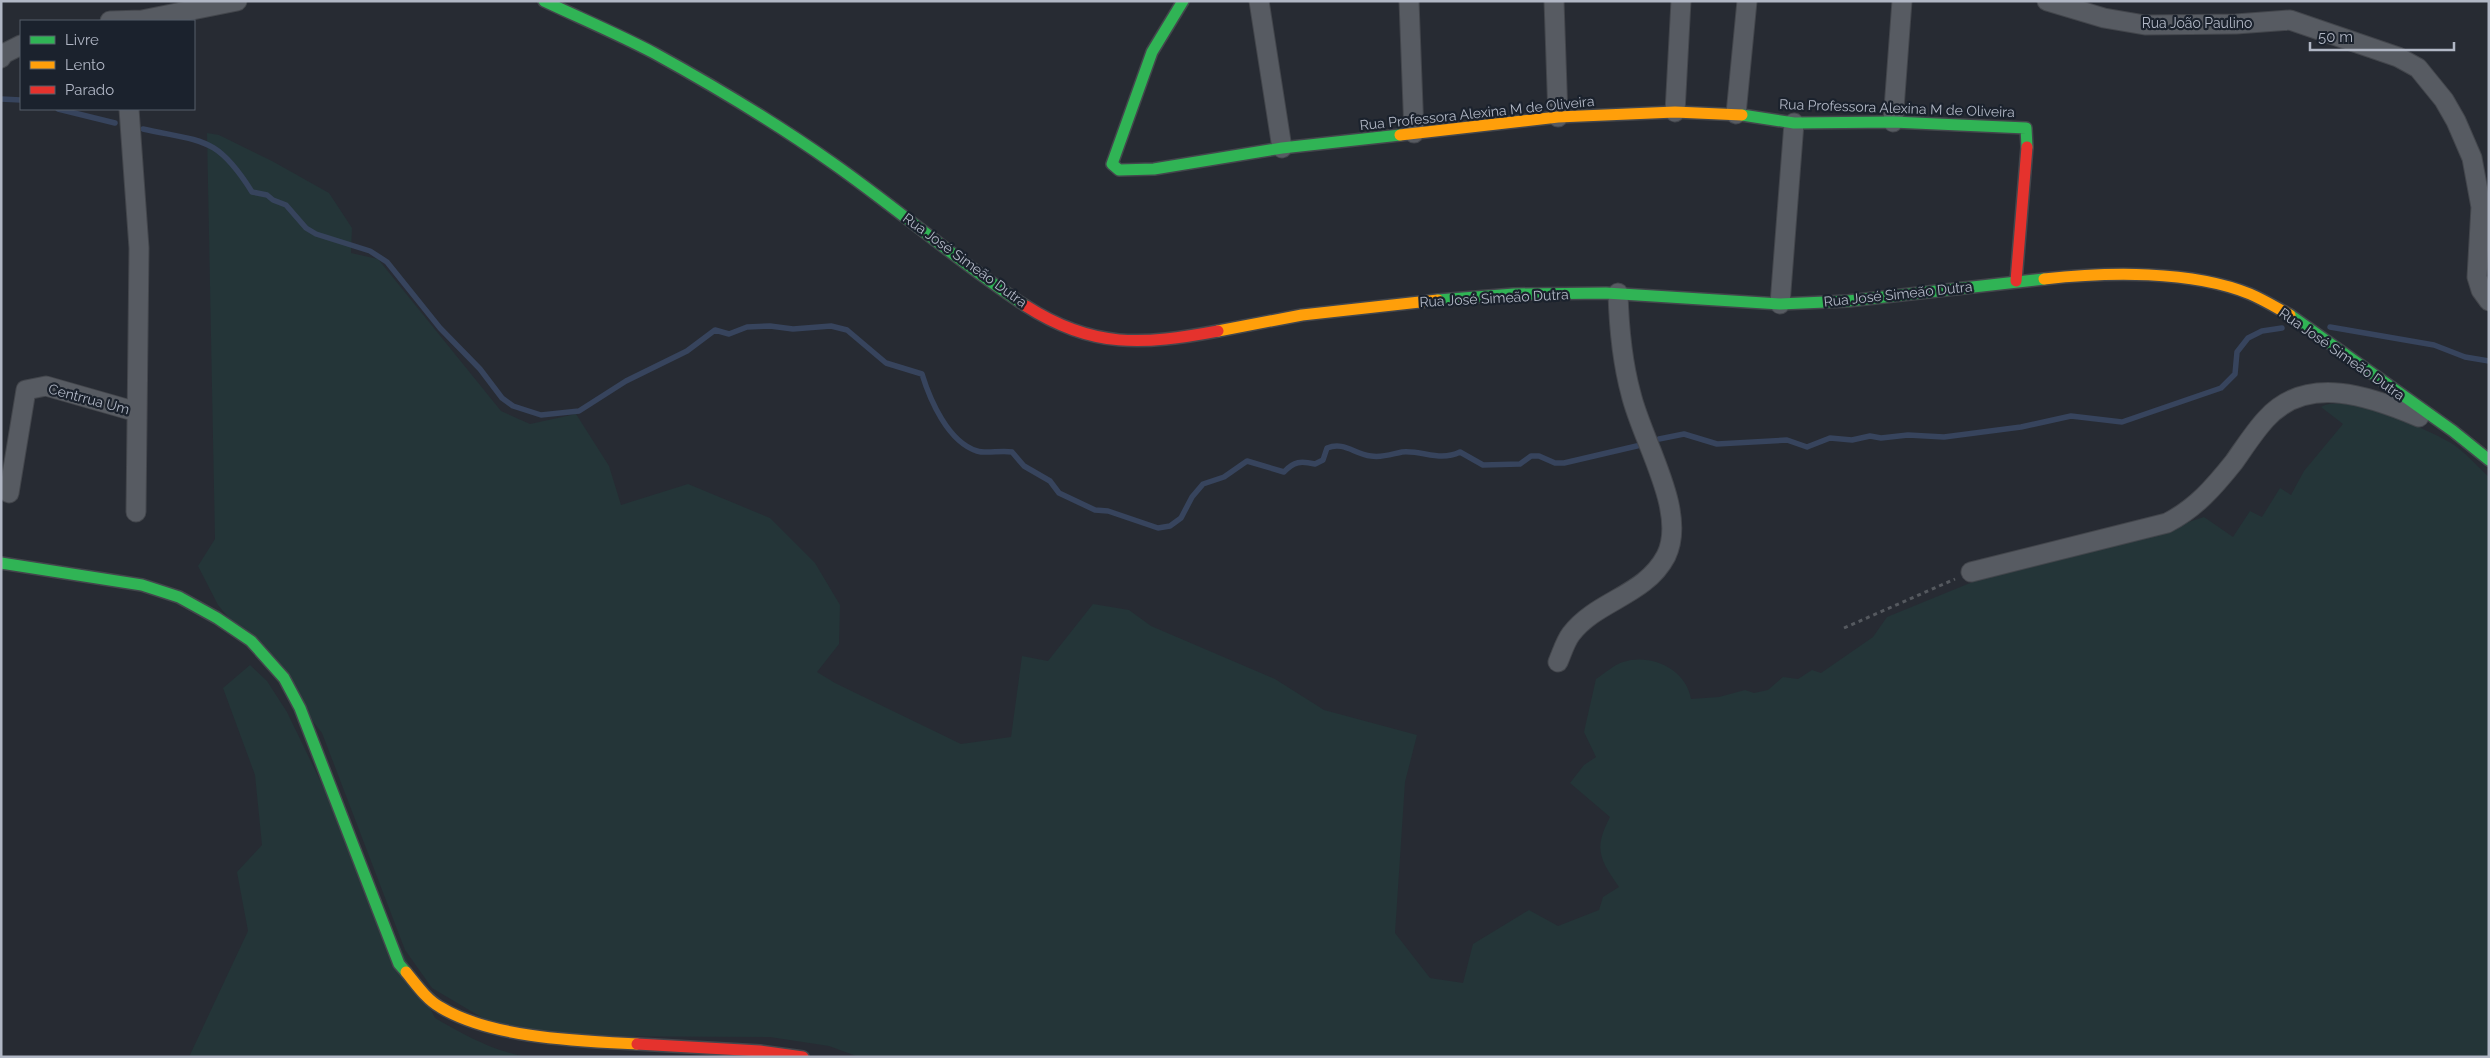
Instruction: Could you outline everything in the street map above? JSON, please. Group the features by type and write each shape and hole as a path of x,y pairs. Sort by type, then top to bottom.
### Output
{"main road":[{"name":"Rua José Simeão Dutra","path":"544,1 652,52 726,94 830,162 913,221 1000,289 1040,315 1074,331 1107,339 1137,342 1166,341 1268,320 1395,304 1514,294 1618,293 1780,304 1848,301 2086,274 2145,274 2219,284 2250,294 2290,315 2453,430 2489,460"},
{"name":"Rua Professora Alexina M de Oliveira","path":"1183,1 1152,52 1112,164 1119,170 1154,169 1282,148 1558,116 1675,112 1736,114 1794,123 1893,122 2026,128 2028,141 2016,281"},
{"path":"1,563 142,585 179,597 217,618 251,641 284,678 300,708 399,964 416,986 441,1008 470,1024 502,1036 550,1044 747,1050 803,1057"}],"street":[{"path":"142,20 237,1"},
{"path":"1259,1 1282,148"},
{"path":"1409,1 1414,133"},
{"path":"1554,1 1558,116"},
{"path":"1675,112 1681,1"},
{"path":"1736,114 1747,1"},
{"path":"1893,122 1902,1"},
{"name":"Rua João Paulino","path":"2047,1 2104,10 2145,25 2177,26 2290,20 2398,58 2418,68 2444,100 2456,121 2472,158 2485,207"},
{"path":"1,58 3,54 20,46"},
{"path":"129,110 139,248 136,512"},
{"path":"1780,304 1794,123"},
{"path":"2485,207 2477,277 2481,290 2489,301"},
{"path":"1558,662 1570,635 1583,622 1596,612 1640,587 1656,572 1672,539 1673,521 1668,499 1641,430 1631,396 1619,335 1618,293"},
{"name":"Centrrua Um","path":"9,493 26,390 46,386 137,412"},
{"path":"1971,572 2167,523 2185,514 2214,488 2267,418 2285,404 2304,394 2348,395 2386,403 2453,430"}],"path":[{"path":"1844,628 1971,572"}],"shaded area":[{"path":"207,133 219,135 272,161 329,193 352,228 351,253 378,259 501,411 530,424 576,414 609,466 621,505 688,484 770,518 815,563 840,605 839,644 817,672 835,683 961,744 1011,737 1022,656 1048,661 1093,604 1129,610 1151,626 1275,679 1324,710 1417,735 1405,782 1395,933 1430,978 1463,983 1473,944 1529,910 1558,926 1599,910 1603,897 1619,887 1607,869 1601,854 1600,846 1610,817 1570,783 1584,765 1596,757 1584,732 1596,679 1616,665 1634,660 1645,660 1666,666 1682,679 1688,688 1691,699 1719,697 1745,690 1754,693 1768,690 1783,677 1798,679 1812,670 1821,673 1873,637 1887,617 1975,581 2164,530 2204,517 2233,537 2250,511 2262,517 2280,488 2291,495 2304,471 2343,424 2321,407 2332,404 2347,404 2366,408 2424,429 2451,443 2489,477 2489,1057 859,1057 829,1046 770,1037 551,1036 491,1023 432,988 405,950 322,733 218,605 198,566 215,539"},
{"path":"250,665 267,681 287,712 435,1018 491,1047 527,1057 189,1057 248,931 237,872 262,845 255,775 223,688"}],"waterway":[{"path":"1,99 20,100"},
{"path":"62,110 115,123"},
{"path":"143,129 180,136 207,144 229,160 252,192 267,195 273,200 286,205 306,228 316,234 370,251 387,262 440,328 480,369 502,398 513,406 541,415 579,411 626,381 687,351 715,330 729,334 747,327 770,326 793,329 831,326 847,330 886,363 922,374 930,396 942,419 957,439 967,446 981,452 1012,452 1024,466 1050,481 1059,493 1095,510 1108,511 1158,528 1170,526 1181,518 1192,497 1203,484 1224,477 1247,461 1284,472 1298,463 1315,464 1323,460 1327,448 1333,446 1344,447 1365,455 1375,456 1402,452 1445,456 1460,452 1483,465 1520,464 1531,456 1539,456 1555,463 1564,463 1641,445"},
{"path":"2330,327 2434,345 2465,357 2489,361"},
{"path":"1659,439 1684,434 1717,444 1787,440 1807,447 1830,438 1852,440 1870,436 1881,438 1908,435 1944,437 2021,427 2071,416 2122,422 2221,388 2235,374 2237,352 2248,338 2262,331 2282,328"}],"traffic: fast":[{"path":"544,1 654,53 766,119 856,180 976,271 1026,306"},
{"path":"1183,1 1152,52 1112,164 1119,170 1154,169 1282,148 1400,135"},
{"path":"1742,115 1794,123 1893,122 2026,128 2027,147"},
{"path":"1438,300 1514,294 1606,293 1780,304 1848,301 2044,279"},
{"path":"2290,315 2453,431 2489,460"},
{"path":"1,563 142,585 179,597 217,618 251,641 284,678 300,708 399,964 406,972"}],"traffic: slow":[{"path":"1400,135 1558,117 1675,112 1742,115"},
{"path":"2044,279 2121,274 2176,277 2227,286 2250,294 2290,315"},
{"path":"1218,331 1302,315 1438,300"},
{"path":"406,972 435,1004 460,1017 484,1025 509,1032 536,1036 637,1044"}],"traffic: jam":[{"path":"2016,281 2027,147"},
{"path":"1026,306 1050,320 1074,330 1119,340 1166,339 1218,331"},
{"path":"637,1044 760,1051 803,1057"}]}
